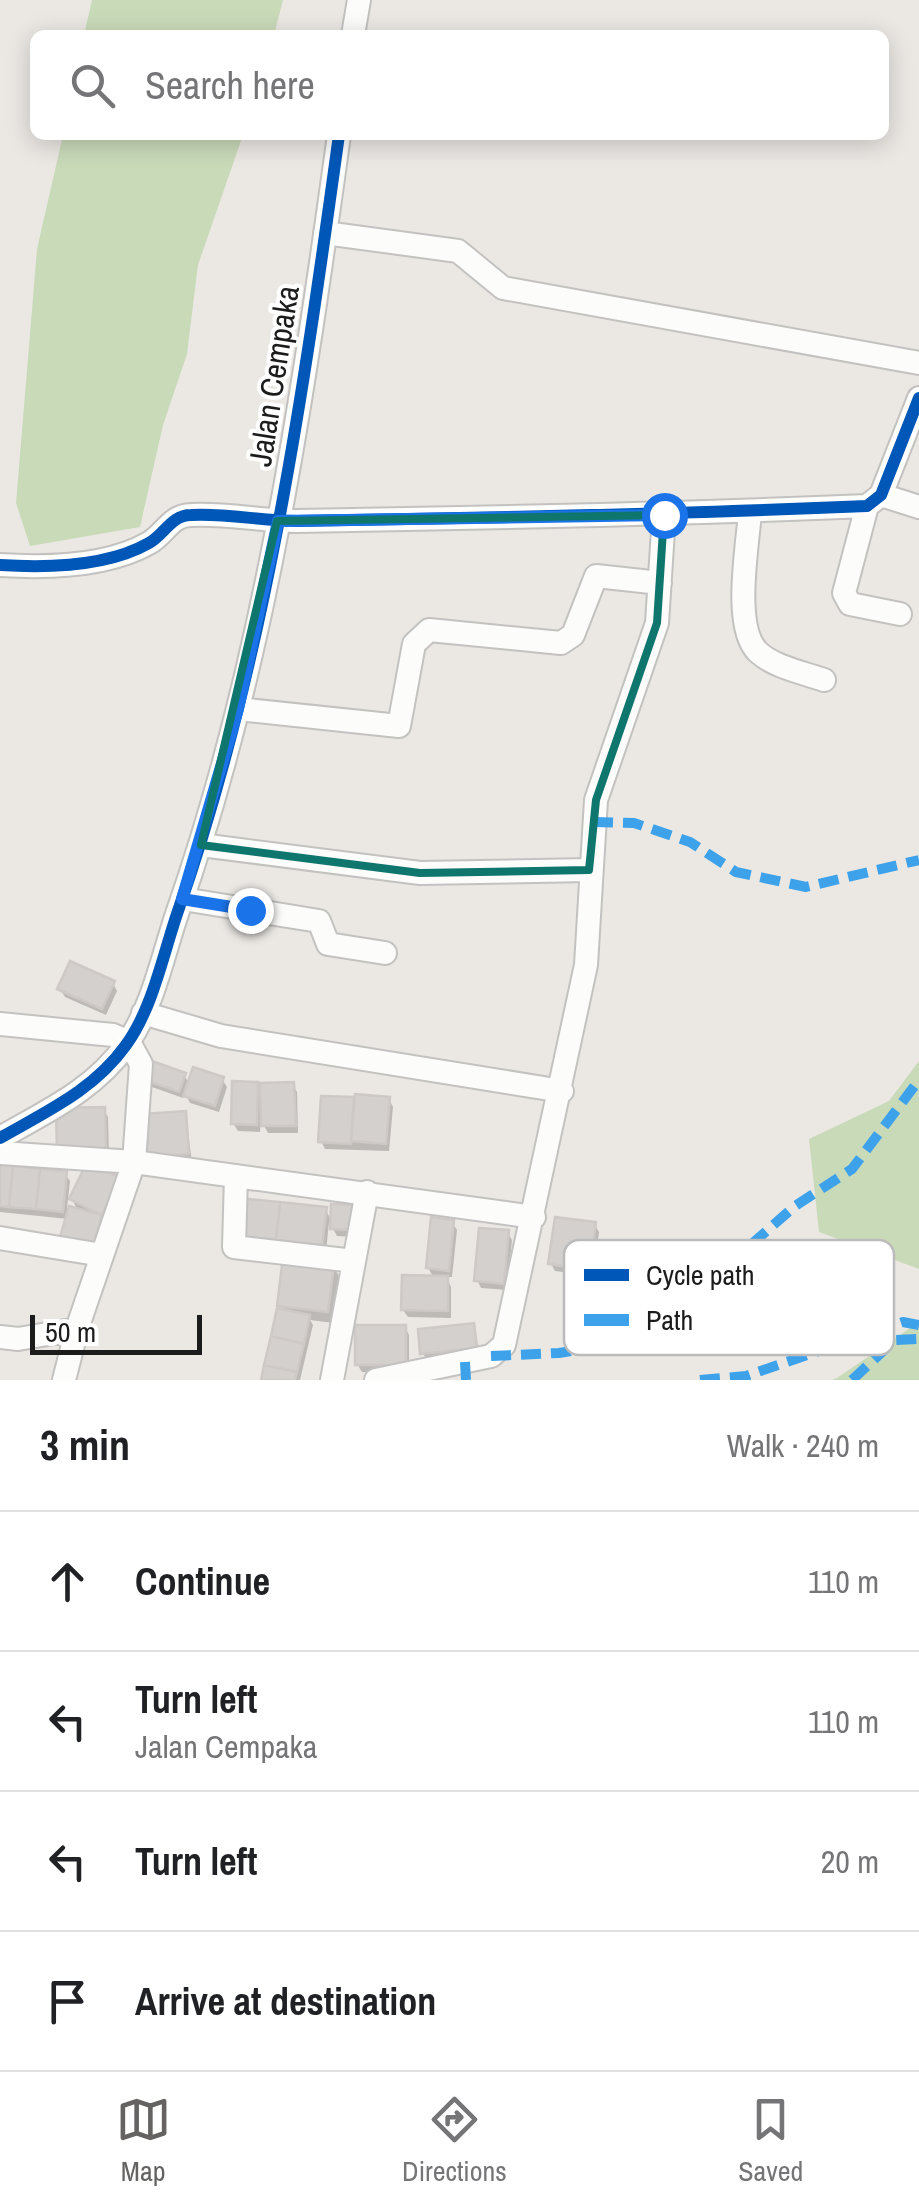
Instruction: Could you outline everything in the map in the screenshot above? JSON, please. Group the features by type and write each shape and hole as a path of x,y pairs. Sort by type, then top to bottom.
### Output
{"street":[{"path":"353,30 360,0"},
{"name":"Jalan Cempaka","path":"0,1138 80,1092 129,1042 202,846 238,709 278,521 338,140"},
{"path":"326,234 458,251 503,288 917,357"},
{"path":"900,614 850,604 844,592 874,500 919,398"},
{"path":"0,566 58,565 131,551 150,542 172,520 190,514 278,521 664,515 874,500 919,507"},
{"path":"750,511 743,610 746,631 755,650 769,659 824,680"},
{"path":"376,1380 491,1356 501,1350 562,1091 586,965 596,800 653,640 664,515"},
{"path":"238,709 397,727 414,644 429,630 561,643 573,634 596,576 660,583"},
{"path":"202,846 420,873 589,870"},
{"path":"182,899 319,921 328,944 385,953"},
{"path":"143,1013 222,1036 562,1091"},
{"path":"0,1024 113,1035 129,1042 141,1064 134,1162 77,1329 64,1380"},
{"path":"0,1153 134,1162 534,1217"},
{"path":"236,1176 234,1247 354,1261"},
{"path":"332,1380 367,1192"},
{"path":"0,1238 102,1255"},
{"path":"0,1337 18,1339 77,1329"}],"highlighted area":[{"path":"664,515 657,623 596,800 589,870 420,873 201,845 277,521"}],"green space":[{"path":"92,0 283,0 275,30 85,30"},
{"path":"62,140 241,140 198,265 187,354 163,425 140,527 30,546 16,503 37,249"},
{"path":"919,1061 919,1269 894,1260 894,1240 841,1240 819,1232 809,1139 889,1101"},
{"path":"919,1322 919,1380 832,1380 871,1355 894,1355 894,1339"}],"building":[{"path":"70,961 115,981 102,1009 57,989"},
{"path":"152,1061 186,1073 179,1092 145,1080"},
{"path":"193,1067 224,1077 215,1106 183,1096"},
{"path":"232,1081 258,1082 257,1125 231,1124"},
{"path":"294,1082 296,1126 261,1126 260,1083"},
{"path":"355,1094 390,1097 386,1144 351,1141"},
{"path":"321,1096 354,1097 351,1144 318,1142"},
{"path":"105,1107 106,1151 57,1152 56,1108"},
{"path":"186,1111 189,1154 146,1157 143,1114"},
{"path":"86,1164 120,1177 102,1215 69,1199"},
{"path":"0,1165 13,1166 9,1207 0,1206"},
{"path":"13,1166 40,1169 36,1209 9,1207"},
{"path":"40,1169 67,1171 63,1212 36,1209"},
{"path":"238,1198 280,1202 276,1240 234,1236"},
{"path":"280,1202 327,1207 322,1245 276,1240"},
{"path":"331,1204 355,1205 354,1230 330,1229"},
{"path":"69,1206 102,1215 93,1247 60,1237"},
{"path":"431,1217 454,1220 449,1271 426,1268"},
{"path":"555,1217 596,1222 594,1240 564,1240 564,1266 548,1264"},
{"path":"479,1228 509,1230 504,1284 474,1281"},
{"path":"283,1257 334,1264 328,1312 277,1306"},
{"path":"402,1275 448,1276 448,1311 401,1310"},
{"path":"277,1308 310,1315 304,1344 271,1336"},
{"path":"474,1323 477,1348 420,1354 418,1329"},
{"path":"355,1325 406,1325 406,1365 355,1365"},
{"path":"271,1336 304,1344 297,1372 264,1365"},
{"path":"264,1365 297,1372 295,1380 261,1380"}],"marked path":[{"path":"593,822 634,823 690,842 736,872 806,887 919,860"},
{"path":"756,1240 795,1206 852,1169 919,1080"},
{"path":"894,1325 903,1322 919,1325"},
{"path":"894,1341 919,1339"},
{"path":"491,1356 564,1352"},
{"path":"700,1380 746,1376 807,1355"},
{"path":"852,1380 879,1355"},
{"path":"465,1362 466,1380"}],"cycle path":[{"path":"0,1138 69,1098 113,1061 143,1015 156,980 208,817 258,625 295,429 338,140"},
{"path":"0,565 57,566 115,557 149,543 173,521 191,515 297,521 867,506 881,495 919,398"}],"route":[{"path":"250,910 182,899 202,846 238,709 278,521 664,515"}]}
